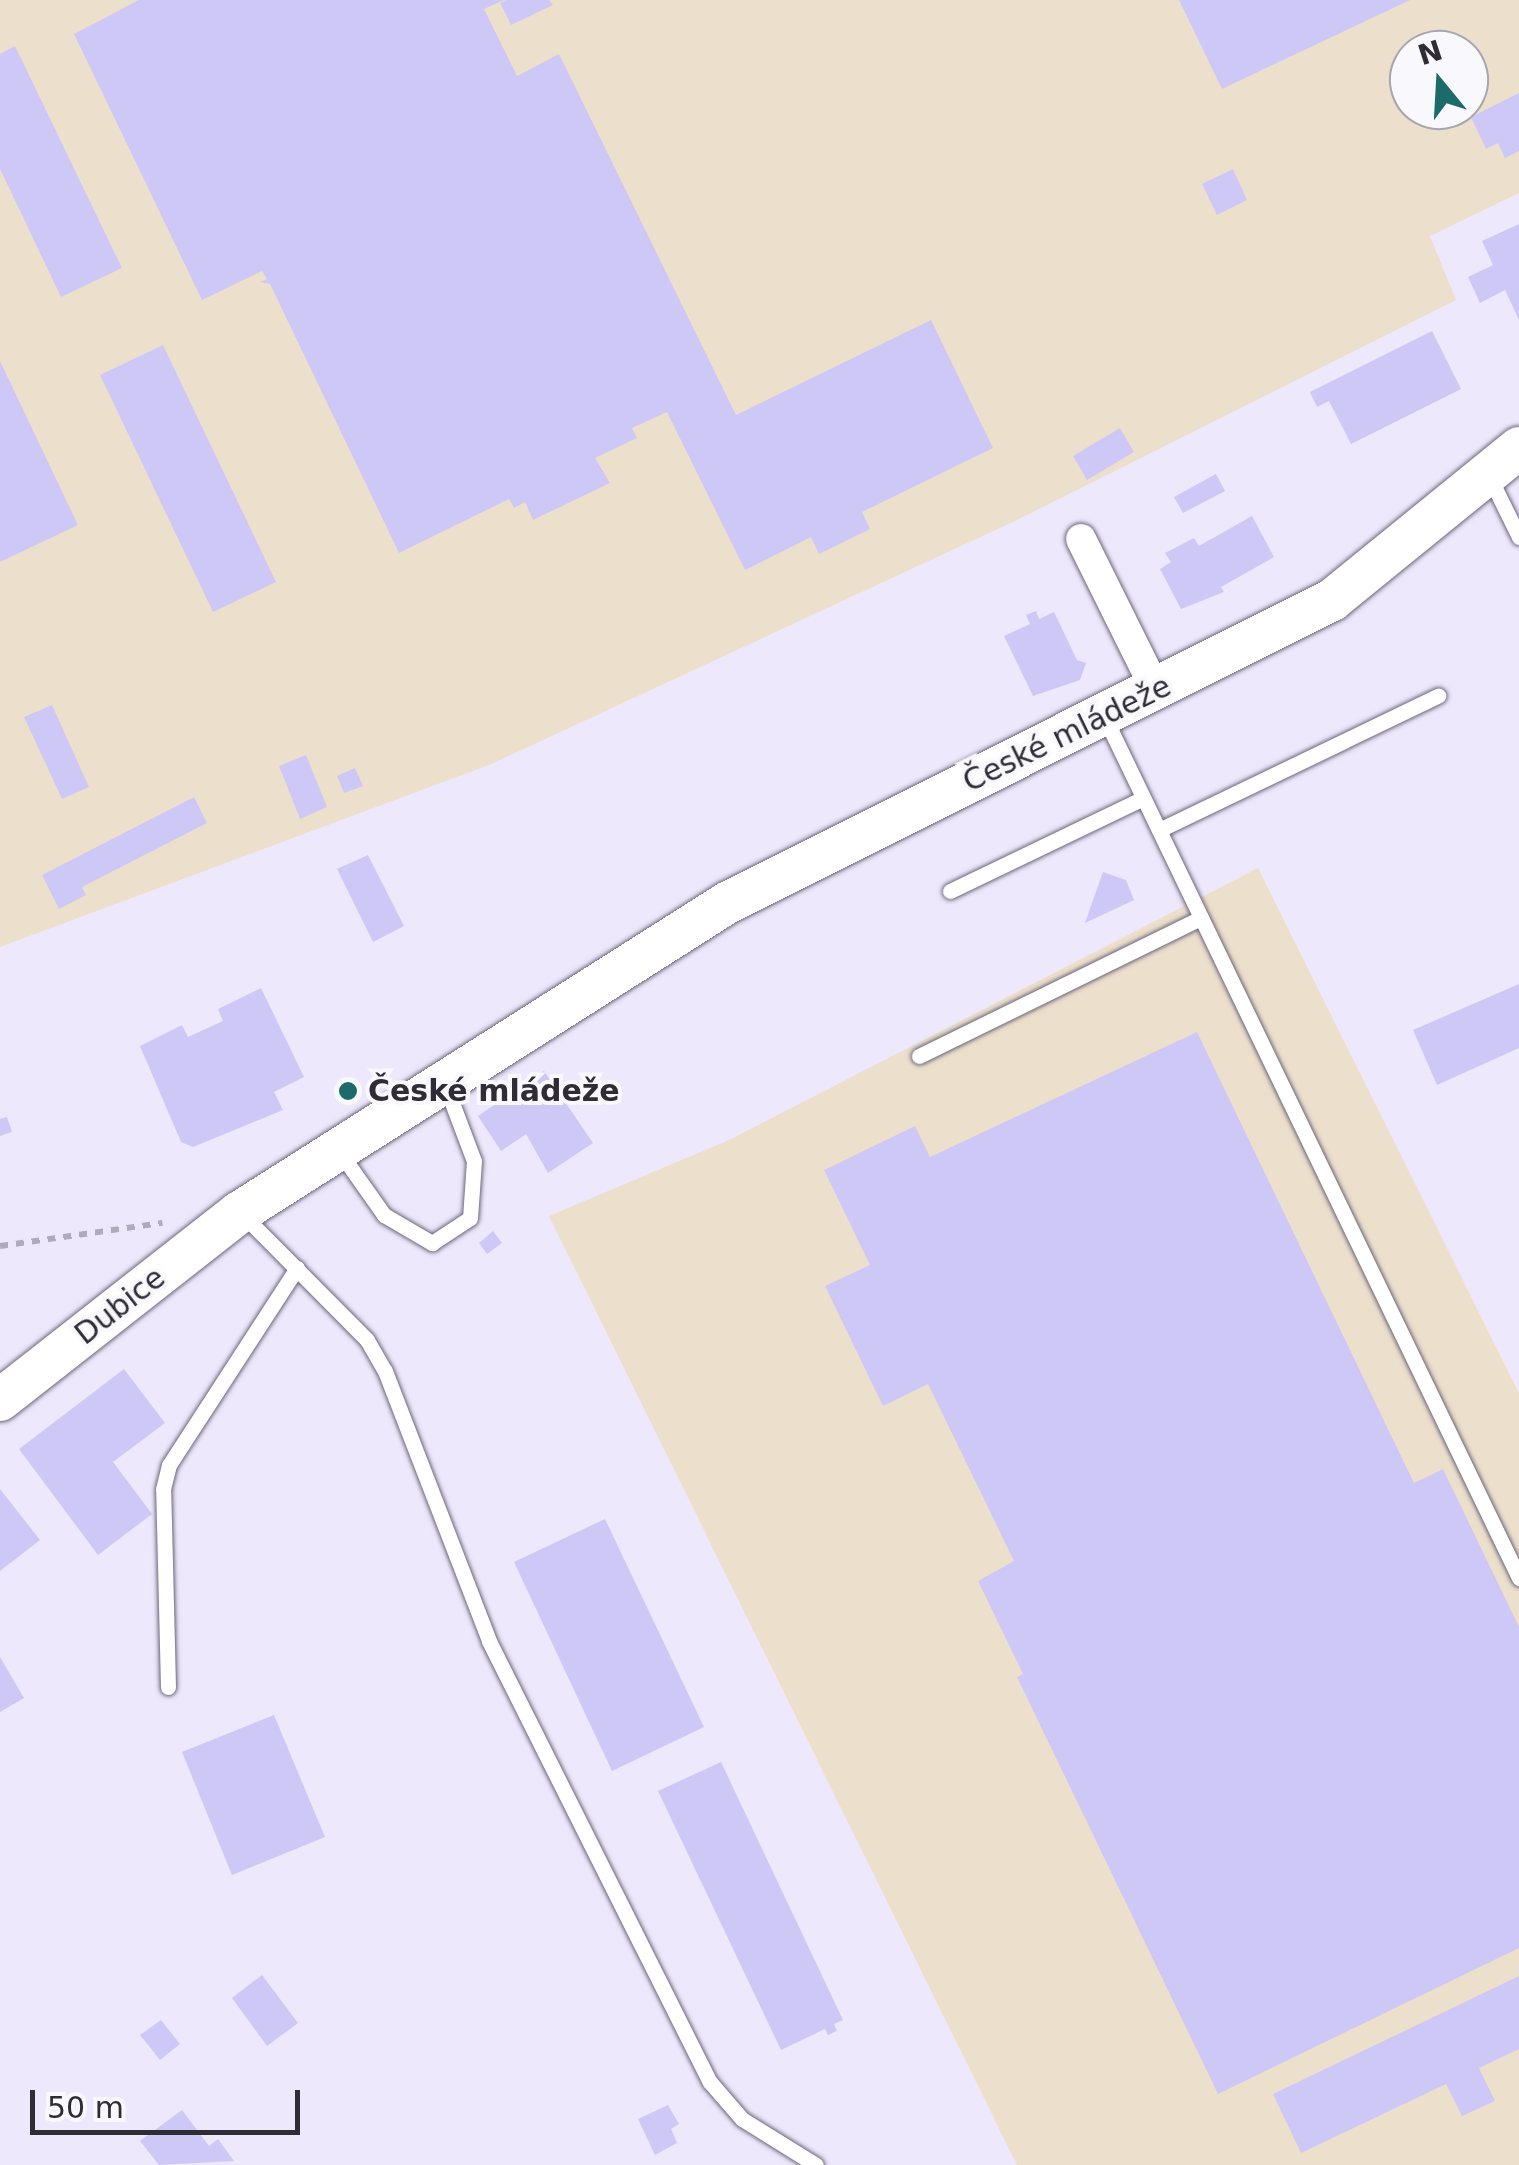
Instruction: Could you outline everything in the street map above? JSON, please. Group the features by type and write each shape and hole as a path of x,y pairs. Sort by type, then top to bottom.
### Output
{"street":[{"name":"České mládeže","path":"240,1212 726,903 1332,600 1504,461"},
{"path":"1080,539 1156,690"},
{"name":"Dubice","path":"0,1400 240,1212"}],"lane":[{"path":"1504,461 1519,538"},
{"path":"1159,830 1438,696"},
{"path":"1104,716 1519,1578"},
{"path":"950,891 1144,798"},
{"path":"919,1056 1202,918"},
{"path":"338,1150 384,1215 432,1243 470,1218 474,1160 445,1083"},
{"path":"240,1212 367,1340 384,1371 489,1641 710,2082 742,2119 816,2165"},
{"path":"168,1686 163,1489 169,1465 297,1268"}],"path":[{"path":"0,1246 166,1223"}],"shaded area":[{"path":"0,0 1519,0 1519,193 1430,236 1456,300 1015,521 489,765 0,947"},
{"path":"1258,868 1519,1393 1519,2165 1017,2165 549,1216 729,1140"}],"building":[{"path":"139,0 504,0 484,9 517,76 559,54 736,415 931,320 993,448 862,512 870,529 819,554 811,537 745,570 667,412 632,428 637,438 595,458 610,483 533,520 525,502 514,508 509,499 399,553 270,284 260,282 267,279 262,271 202,300 74,34"},
{"path":"549,0 553,5 511,25 500,3"},
{"path":"1179,0 1410,0 1222,89"},
{"path":"15,46 122,268 61,297 0,169 0,54"},
{"path":"1519,93 1519,151 1505,158 1498,143 1486,149 1477,130 1489,130 1489,108"},
{"path":"1233,169 1247,200 1217,215 1202,184"},
{"path":"1519,224 1519,320 1505,290 1480,303 1468,277 1493,265 1482,241"},
{"path":"1432,331 1461,389 1351,444 1329,401 1317,407 1310,392"},
{"path":"163,345 276,582 213,612 100,375"},
{"path":"0,361 78,525 0,562"},
{"path":"1120,428 1134,452 1087,480 1073,456"},
{"path":"1216,474 1225,491 1183,513 1174,497"},
{"path":"1252,516 1274,557 1221,587 1224,592 1181,609 1160,569 1171,562 1165,553 1194,538 1199,546"},
{"path":"1036,611 1039,619 1054,612 1077,660 1086,663 1080,680 1033,696 1004,636 1030,624 1026,615"},
{"path":"52,705 89,787 62,799 24,717"},
{"path":"306,755 327,807 300,819 279,766"},
{"path":"355,768 363,786 344,793 337,776"},
{"path":"194,797 207,823 82,887 86,895 59,909 42,875"},
{"path":"368,855 404,926 373,942 337,869"},
{"path":"1103,872 1126,880 1134,900 1085,923"},
{"path":"1519,984 1519,1048 1437,1085 1413,1030"},
{"path":"261,988 304,1077 274,1092 283,1110 193,1147 181,1142 140,1046 182,1025 188,1037 223,1021 218,1009"},
{"path":"1197,1032 1414,1483 1443,1469 1519,1627 1519,1948 1218,2094 1017,1677 1023,1674 978,1581 1014,1561 928,1384 883,1406 825,1286 870,1265 824,1170 915,1126 930,1157"},
{"path":"544,1071 593,1143 548,1173 526,1134 501,1151 478,1116"},
{"path":"7,1117 12,1132 0,1136 0,1119"},
{"path":"493,1231 502,1243 487,1254 479,1243"},
{"path":"124,1369 165,1423 113,1462 152,1514 98,1555 19,1449"},
{"path":"0,1489 40,1540 0,1571"},
{"path":"605,1519 704,1727 612,1771 514,1562"},
{"path":"0,1657 24,1698 0,1712"},
{"path":"274,1715 325,1837 232,1875 182,1752"},
{"path":"721,1762 843,2020 834,2024 837,2031 828,2035 825,2029 781,2050 658,1791"},
{"path":"262,1975 298,2023 267,2046 232,1998"},
{"path":"1519,1976 1519,2049 1479,2068 1495,2101 1462,2116 1446,2084 1301,2153 1273,2094"},
{"path":"161,2020 180,2044 160,2060 140,2035"},
{"path":"668,2105 679,2124 671,2129 677,2143 655,2155 638,2119"},
{"path":"182,2110 209,2146 218,2139 234,2161 159,2165 140,2141"}],"place":[{"name":"České mládeže","path":"348,1091"}]}
